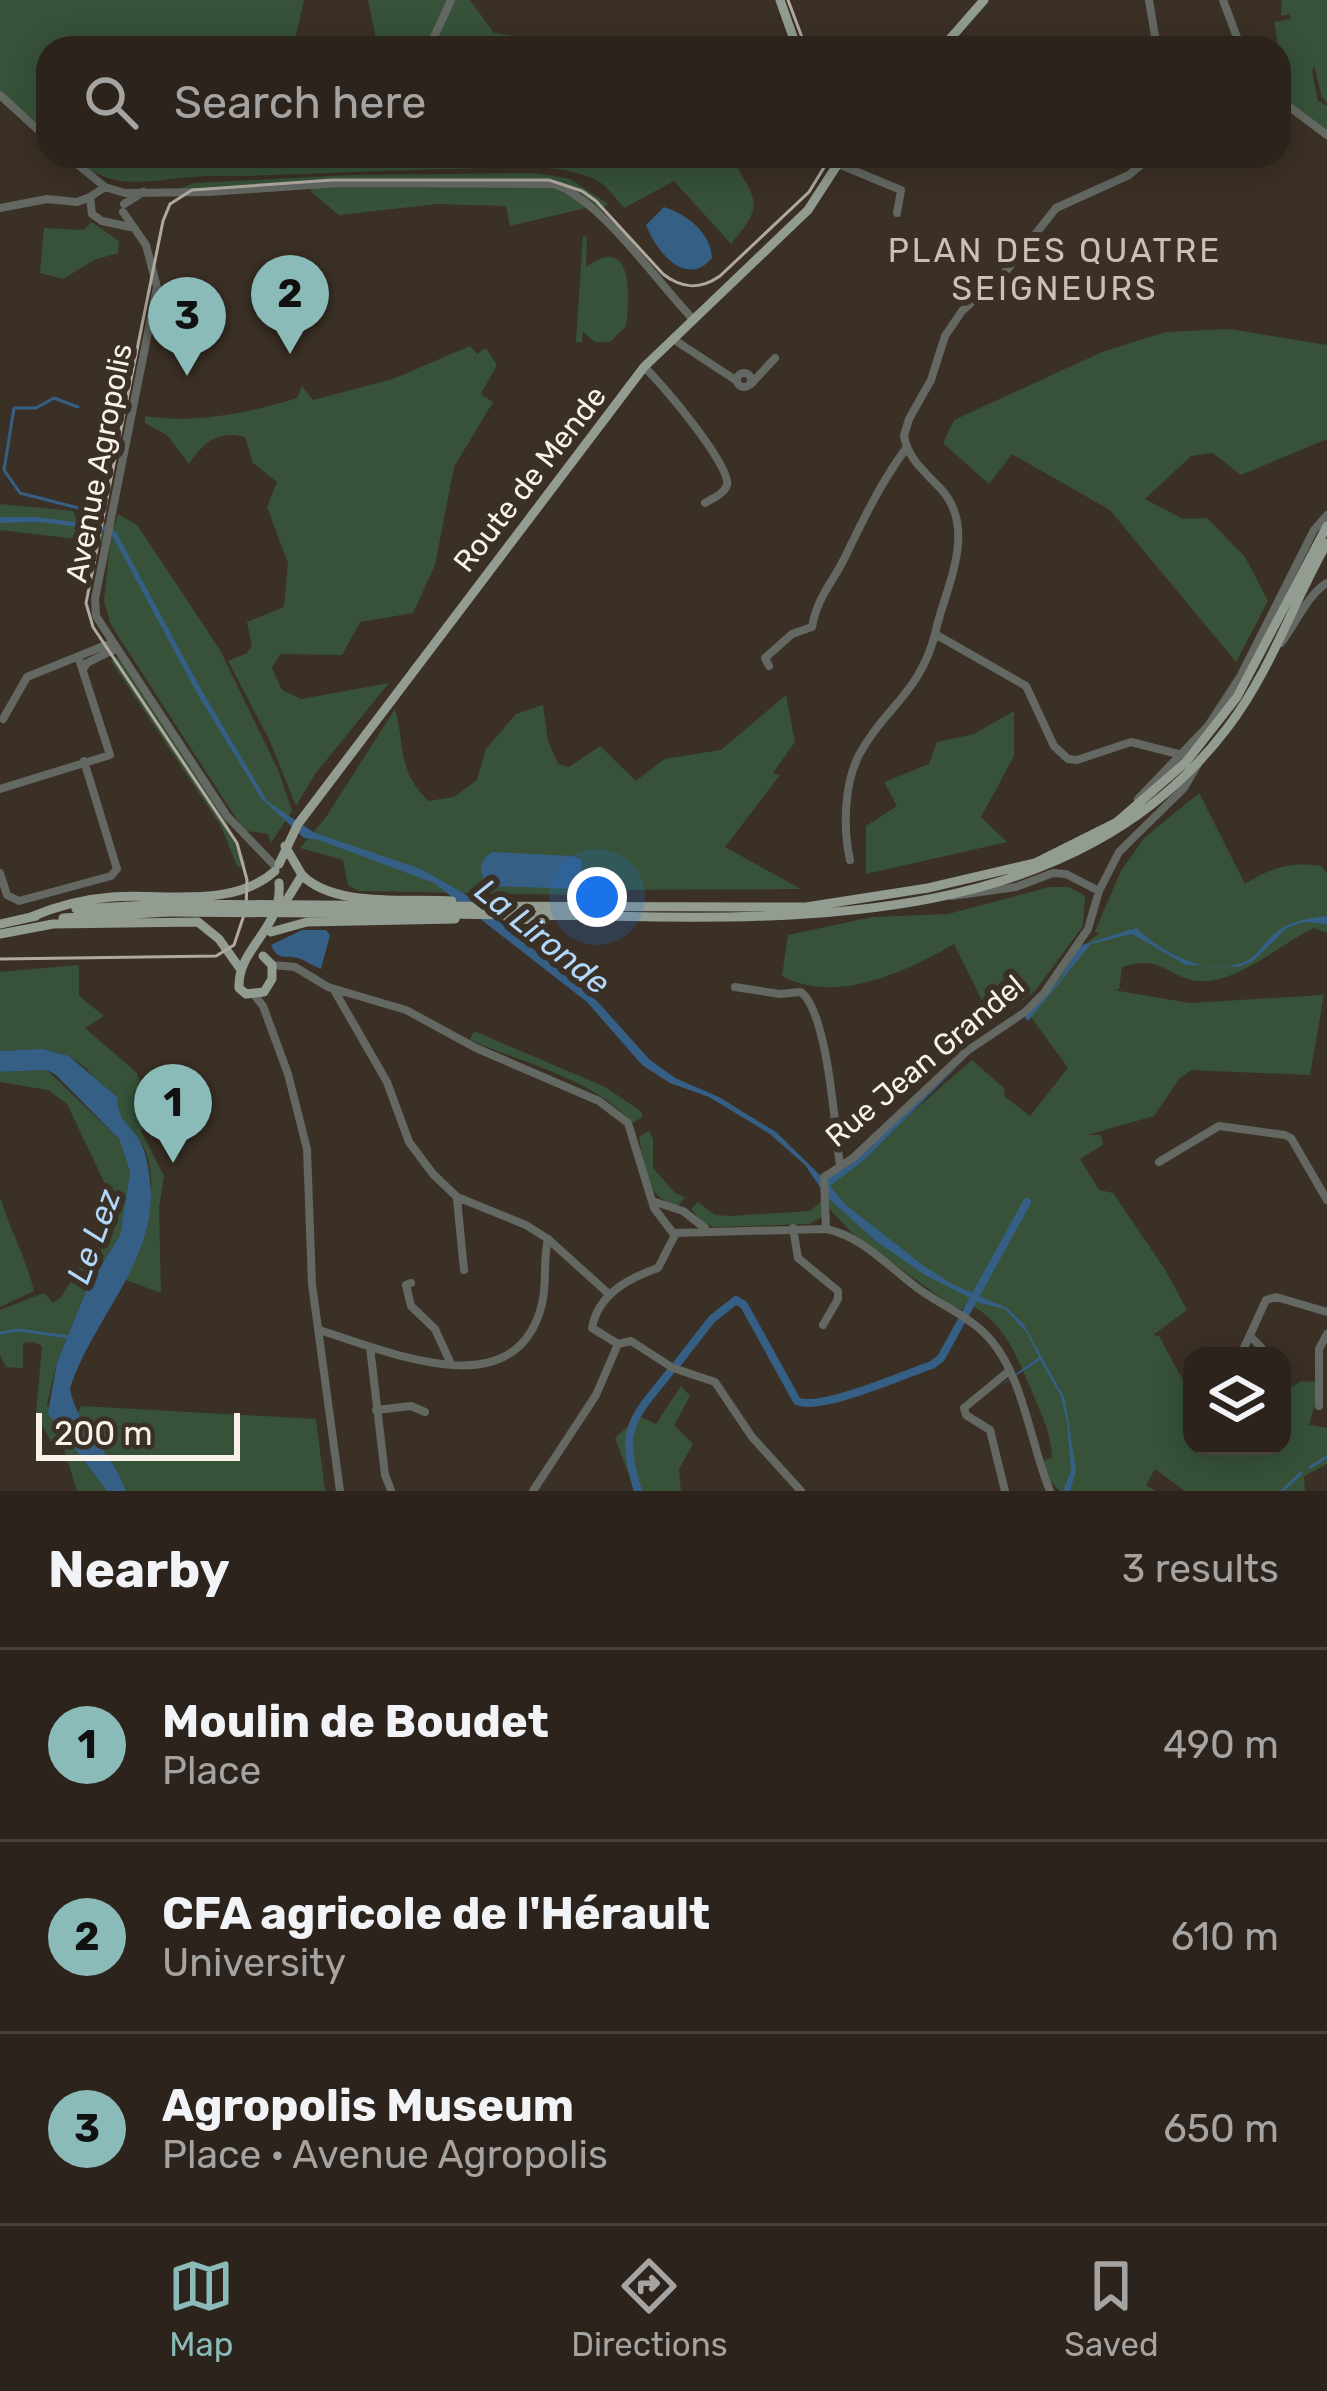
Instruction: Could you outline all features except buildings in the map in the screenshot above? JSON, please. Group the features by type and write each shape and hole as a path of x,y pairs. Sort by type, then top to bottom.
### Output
{"main road":[{"path":"780,0 793,36"},
{"path":"953,36 985,0"},
{"name":"Route de Mende","path":"280,865 292,832 644,368 808,210 836,168"},
{"path":"31,916 83,908 772,909 861,900 1035,863 1117,822 1154,793 1218,724 1237,697 1327,526"},
{"path":"271,932 307,922 808,914 1011,881 1085,850 1142,813 1201,759 1229,727 1269,659 1327,543"},
{"path":"262,956 272,965 263,994 239,988 241,970 277,912 280,865"},
{"path":"0,924 98,898 226,894 259,882 280,865 300,867 312,885 343,897 453,907 475,917"},
{"path":"262,956 263,944 302,875"},
{"path":"278,883 293,886"},
{"path":"0,934 85,915 168,908"},
{"path":"0,934 53,924 198,922 219,939 241,970"},
{"path":"249,958 262,956"}],"street":[{"path":"434,36 451,0"},
{"path":"1149,0 1155,36"},
{"path":"1223,0 1236,36"},
{"path":"0,95 36,128"},
{"path":"1291,109 1327,135"},
{"path":"80,168 97,192 90,211"},
{"name":"Route de Mende","path":"857,168 901,190 896,213"},
{"path":"850,860 846,822 855,765 923,672 958,554 956,526 946,496 922,472 907,447 907,424 925,394 945,336 962,311 1007,270 1056,208 1138,168"},
{"path":"77,202 97,192 168,193 339,183 553,184 588,202 692,318"},
{"path":"110,221 144,191"},
{"path":"119,192 123,208"},
{"path":"0,208 47,199 77,202 98,220 136,231"},
{"name":"Avenue Agropolis","path":"123,208 153,260 157,287 95,607 99,624 227,816 280,865"},
{"path":"671,338 741,387 775,358"},
{"path":"644,368 723,462 728,482 724,491 705,502"},
{"path":"769,666 765,658 792,634 812,627 817,601 843,563 876,491 907,447"},
{"path":"1094,834 1132,805 1208,726 1327,514"},
{"path":"1269,659 1299,622 1314,592 1327,583"},
{"path":"935,634 1026,686 1054,746 1068,759 1131,742 1182,755"},
{"path":"3,719 27,677 65,664 81,664 113,646"},
{"path":"0,789 110,755 81,664"},
{"name":"Rue Jean Grandel","path":"826,1229 824,1177 967,1051 1044,994 1088,928 1099,891 1119,852 1184,788 1201,759"},
{"path":"0,873 7,896 20,901 111,876 117,869 84,761"},
{"path":"909,900 1016,887 1053,873 1066,874 1099,891"},
{"path":"272,965 295,967 334,988 406,1010 476,1048 599,1101 628,1123 652,1201 666,1224 681,1232 826,1229 856,1239 916,1288 979,1328 1009,1371 1050,1491"},
{"path":"295,967 279,974 263,994 298,1104 307,1149 310,1259 340,1491"},
{"path":"735,987 801,992 811,1000 826,1057 840,1166"},
{"path":"334,988 387,1082 416,1156 457,1197 548,1239 610,1295"},
{"path":"1160,1162 1220,1126 1288,1136 1327,1200"},
{"path":"457,1197 464,1270"},
{"path":"652,1201 682,1211 712,1231"},
{"path":"666,1224 675,1210"},
{"path":"690,1219 658,1268 626,1281 610,1295 592,1328 618,1344 632,1341 673,1368 710,1378 752,1437 801,1491"},
{"path":"793,1228 798,1258 838,1291 823,1325"},
{"path":"319,1330 429,1362 491,1364 515,1352 542,1304 548,1239"},
{"path":"546,1262 562,1251"},
{"path":"411,1283 406,1285 411,1306 435,1329 451,1364"},
{"path":"1245,1347 1269,1298 1327,1312"},
{"path":"1319,1406 1319,1349 1327,1334"},
{"path":"532,1491 596,1395 618,1344"},
{"path":"370,1346 391,1490"},
{"path":"1005,1491 990,1430 964,1408 1009,1371"},
{"path":"376,1410 411,1406 425,1412"}],"green space":[{"path":"0,0 304,0 296,36 36,36 36,124 0,90"},
{"path":"368,0 470,0 494,33 515,36 376,36"},
{"path":"1282,0 1327,0 1327,103 1314,66 1312,71 1318,101 1327,106 1327,132 1291,103 1291,36 1276,36 1274,22 1291,19 1289,14 1281,16"},
{"path":"478,168 137,182 104,177 88,169"},
{"path":"548,168 737,168 751,193 753,209 731,244 674,181 624,208 606,187 576,173"},
{"path":"536,173 570,179 608,204 600,211 567,187 539,180 350,181 176,190 194,183 350,175"},
{"path":"311,187 554,188 590,207 510,226 506,206 437,204 339,215 311,192"},
{"path":"92,222 119,241 118,253 94,260 63,279 40,273 44,228 83,230"},
{"path":"583,236 587,237 586,267 613,258 626,273 626,326 610,342 595,342 583,332 582,342 576,342"},
{"path":"1229,329 1327,345 1327,439 1241,475 1213,453 1191,456 1145,499 1183,519 1207,518 1245,557 1268,601 1236,662 1110,510 1012,454 989,484 943,443 954,420 1102,352 1166,332"},
{"path":"470,346 477,354 486,348 497,365 481,394 493,402 454,467 435,565 413,613 360,622 342,655 280,654 272,668 282,690 301,699 389,683 315,774 296,806 269,739 228,661 252,646 247,622 284,607 288,563 267,507 277,482 253,463 245,437 227,435 213,440 189,464 168,436 145,423 145,416 184,419 241,412 297,398 302,386 313,400 393,379"},
{"path":"0,504 73,511 77,520 115,525 118,514 137,525 220,650 279,772 292,811 271,843 268,834 246,831 238,821 111,625 104,601 110,543 0,530 0,523 35,522 35,517 0,517"},
{"path":"118,657 227,822 246,864 238,868 221,826 111,661"},
{"path":"786,695 795,742 773,773 780,775 725,847 801,889 581,890 574,895 359,891 348,885 343,860 300,848 326,817 395,709 406,767 428,801 454,797 477,780 486,749 516,714 543,705 548,741 558,764 569,767 600,746 636,781 664,759 721,750"},
{"path":"1014,711 1014,756 981,817 1007,842 866,874 866,826 897,806 884,782 929,764 937,742 974,734"},
{"path":"1199,793 1245,884 1281,867 1300,864 1321,866 1327,873 1327,933 1314,928 1217,980 1191,980 1148,963 1122,967 1119,989 1113,990 1190,1003 1324,995 1310,1075 1191,1070 1179,1079 1154,1116 1087,1135 1101,1135 1103,1145 1080,1159 1099,1190 1113,1193 1187,1310 1153,1335 1159,1336 1183,1380 1183,1455 1291,1455 1291,1387 1301,1381 1315,1382 1309,1425 1327,1428 1327,1464 1304,1476 1305,1491 1185,1491 1155,1469 1146,1485 1156,1491 1060,1491 1050,1481 1043,1461 1052,1457 1046,1425 1001,1331 968,1303 961,1310 945,1301 851,1232 827,1206 826,1178 843,1166 848,1168 972,1060 1005,1089 1004,1096 1030,1116 1068,1068 1031,1017 1074,958 1099,934 1095,931 1121,871 1144,838"},
{"path":"1050,887 1069,887 1085,896 1083,926 1035,991 993,1023 954,944 892,974 847,986 803,984 782,976 788,935 872,917 948,914"},
{"path":"79,965 79,996 104,1016 85,1028 137,1073 144,1094 140,1107 147,1126 141,1131 164,1176 159,1208 161,1293 123,1279 149,1209 150,1171 138,1137 94,1077 74,1059 49,1051 0,1051 0,972"},
{"path":"474,1031 605,1087 642,1112 642,1117 633,1123 578,1083 470,1040"},
{"path":"47,1070 119,1139 130,1172 120,1235 87,1289 57,1362 47,1404 66,1439 81,1406 316,1419 325,1491 77,1491 63,1446 54,1447 36,1414 42,1346 23,1343 23,1368 6,1367 0,1355 0,1310 44,1293 53,1303 61,1297 96,1241 106,1206 105,1184 67,1104 48,1090 0,1082 0,1072"},
{"path":"649,1131 653,1168 675,1193 685,1197 677,1207 657,1195 647,1179 639,1137"},
{"path":"0,1197 34,1291 0,1307"},
{"path":"821,1201 822,1217 809,1224 714,1227 691,1209 698,1202 715,1215 811,1211"},
{"path":"681,1386 690,1396 674,1425 693,1444 679,1469 681,1491 635,1491 615,1438 639,1416 656,1424"}],"water":[{"path":"664,207 681,214 702,233 712,258 702,267 682,268 657,245 646,225"},
{"path":"0,517 106,526 116,532 268,802 315,833 421,869 465,894 597,1001 649,1059 776,1132 825,1180 853,1162 965,1059 864,1160 830,1186 846,1205 924,1266 1007,1308 1023,1323 1065,1399 1076,1471 1070,1491 1063,1491 1071,1471 1061,1396 1040,1360 998,1387 1039,1357 1027,1333 1005,1309 980,1303 925,1275 877,1242 826,1196 805,1165 770,1134 709,1097 670,1083 642,1065 587,1002 434,883 304,838 261,798 198,695 113,537 105,531 41,522 0,523"},
{"path":"492,852 572,856 581,860 583,883 575,889 492,886 481,869"},
{"path":"1327,916 1327,924 1304,922 1287,928 1253,961 1239,967 1223,966 1251,958 1287,925"},
{"path":"1136,928 1173,954 1208,966 1186,965 1132,934 1091,944 1028,1021 1025,1017 1060,979 1079,946"},
{"path":"302,930 326,930 330,935 321,969 279,955 271,945"},
{"path":"43,1049 69,1056 117,1097 121,1116 140,1141 148,1164 150,1209 145,1236 70,1389 80,1417 126,1491 107,1491 48,1413 57,1362 87,1289 120,1235 130,1172 119,1139 56,1075 47,1070 0,1072 0,1051"}],"waterway":[{"path":"78,407 54,398 36,408 14,408 4,470 20,493 86,510 97,527"},
{"path":"677,1364 712,1319 736,1300 744,1305 797,1401 842,1397 932,1365 941,1358 1027,1202"},
{"path":"0,1333 19,1330 69,1337"},
{"path":"638,1491 630,1453 632,1426 670,1372"},
{"path":"1310,1467 1327,1457"},
{"path":"1282,1491 1301,1473"}],"tram line":[{"path":"788,0 802,36"},
{"path":"0,959 216,956 234,945 246,909 247,880 237,843 93,627 86,603 170,204 192,190 332,180 549,180 596,201 663,274 677,283 698,285 720,276 809,192 824,168"}],"place":[{"name":"CFA agricole de l'Hérault","path":"290,354"},
{"name":"Agropolis Museum","path":"187,376"},
{"name":"Moulin de Boudet","path":"173,1163"}],"district":[{"name":"PLAN DES QUATRE SEIGNEURS","path":"1055,269"}],"water label":[{"name":"La Lironde","path":"543,936"},
{"name":"Le Lez","path":"93,1236"}]}
